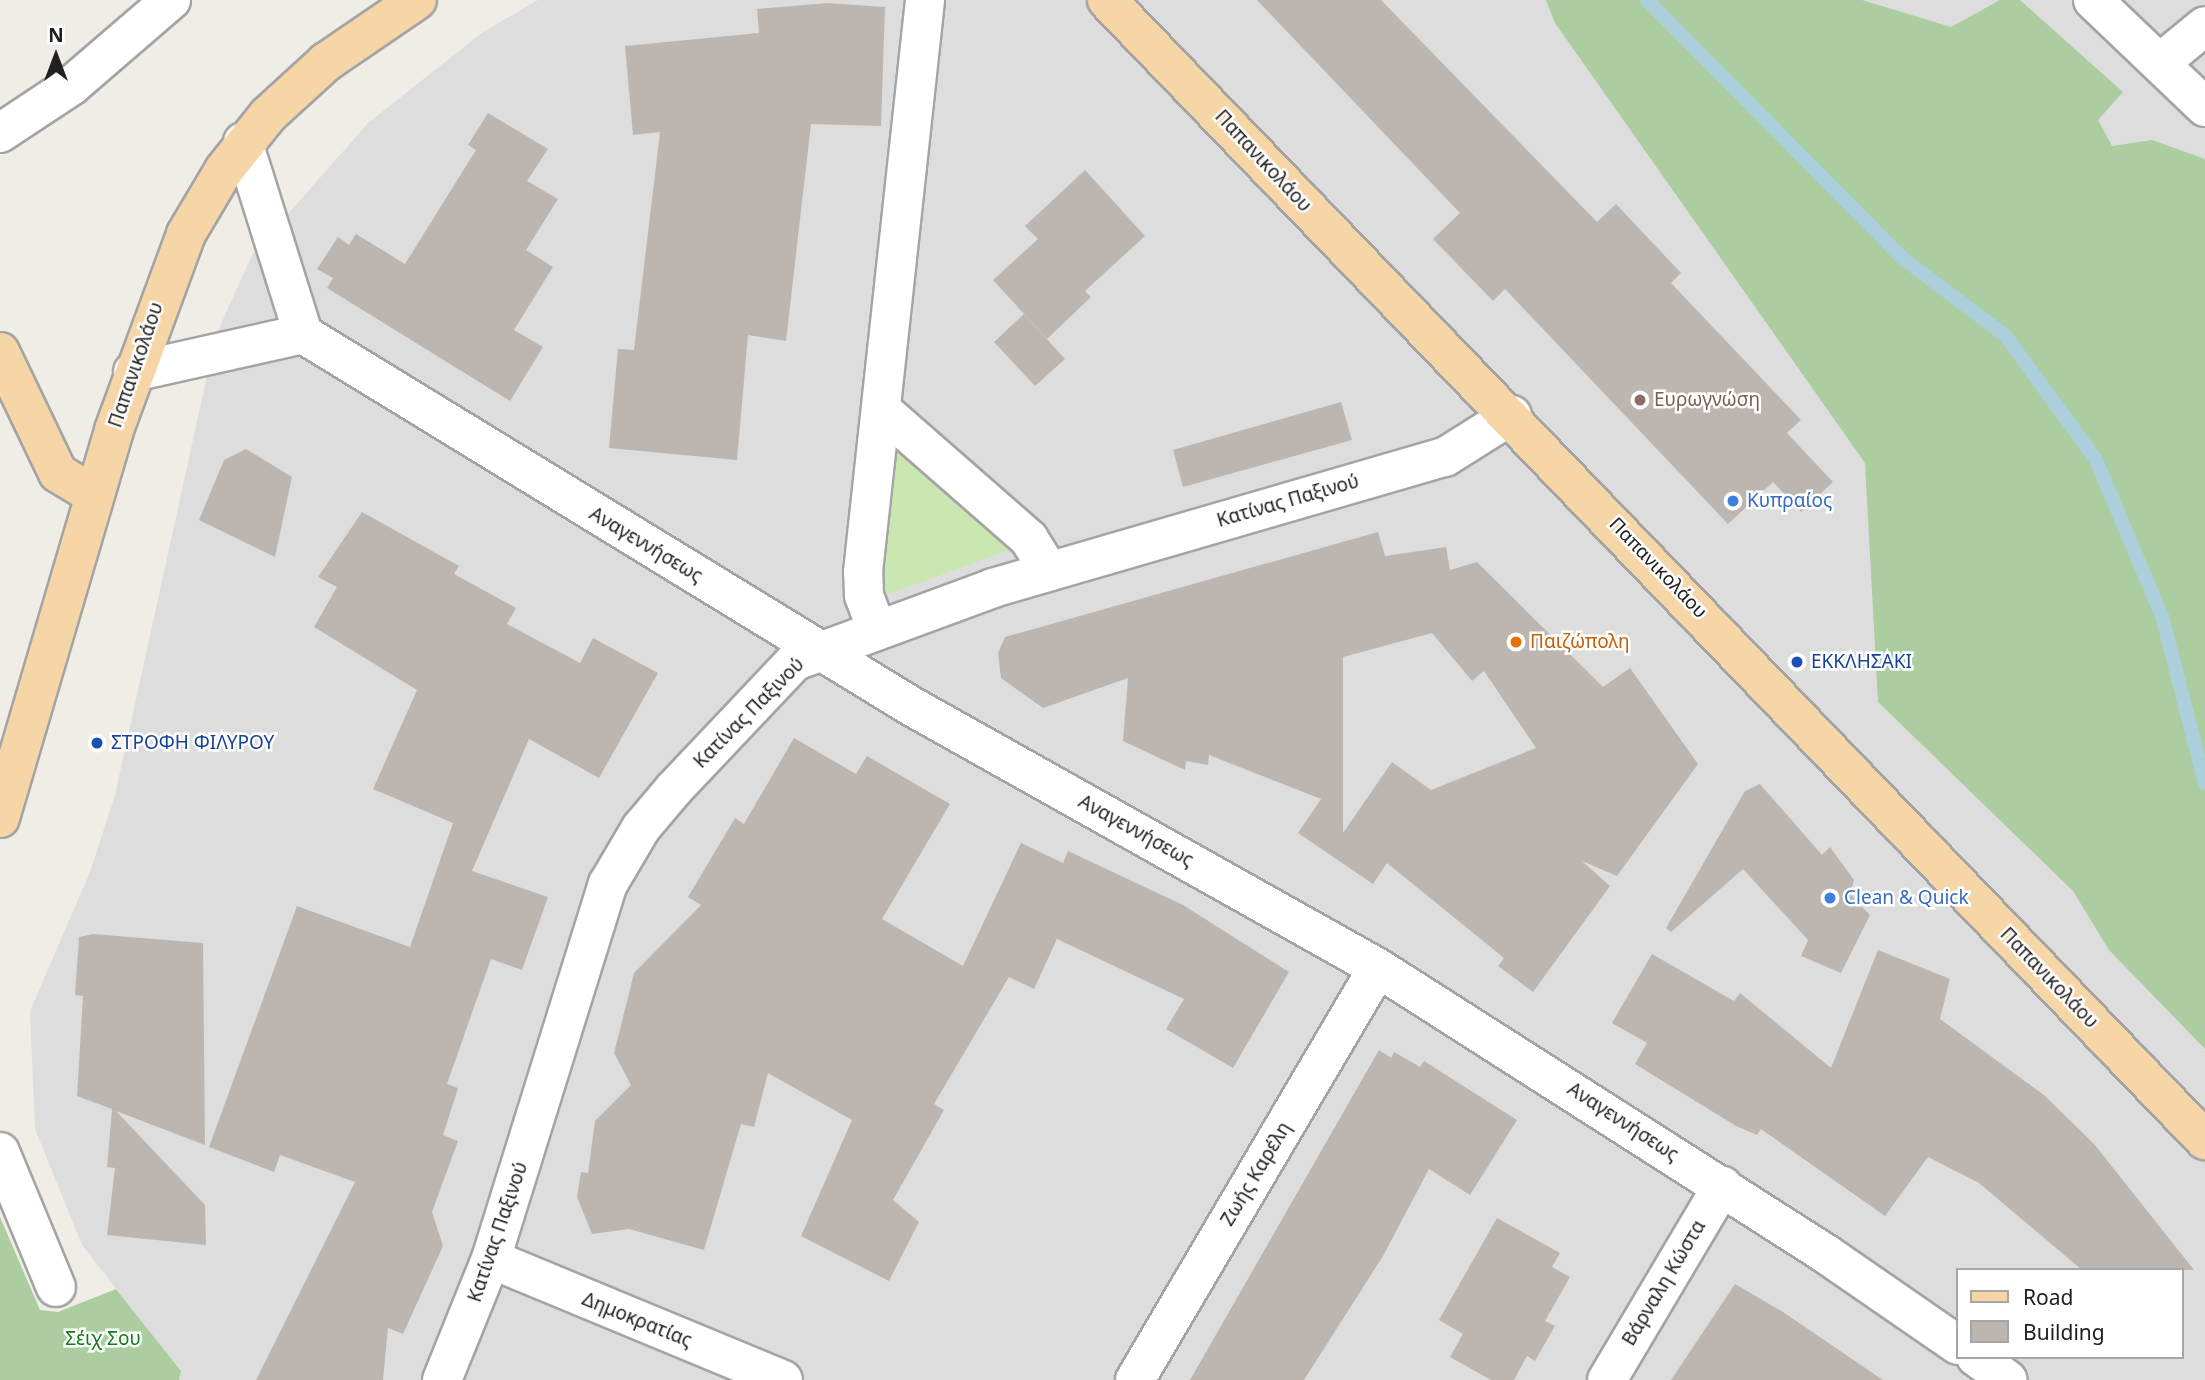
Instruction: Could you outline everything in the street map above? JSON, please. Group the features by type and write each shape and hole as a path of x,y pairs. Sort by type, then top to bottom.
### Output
{"main road":[{"name":"Παπανικολάου","path":"0,818 94,495 133,372 186,234 243,142 326,62 417,0"},
{"name":"Παπανικολάου","path":"1107,0 1512,415 2205,1140"},
{"path":"0,352 58,472 94,495"}],"street":[{"path":"0,133 71,86 171,0"},
{"path":"876,627 862,586 883,411 925,0"},
{"path":"2093,0 2205,107"},
{"path":"2160,63 2205,26"},
{"path":"133,372 303,334 243,142"},
{"name":"Αναγεννήσεως","path":"303,334 816,649 1378,968 1722,1186 1956,1344"},
{"path":"883,411 1029,539 1049,571"},
{"name":"Κατίνας Παξινού","path":"442,1380 491,1259 608,884 641,828 674,789 795,661 816,649 876,627 1049,571 1445,457 1512,415"},
{"name":"Ζωής Καρέλη","path":"1135,1380 1378,968"},
{"path":"0,1152 56,1287"},
{"name":"Βάρναλη Κώστα","path":"1607,1380 1722,1186"},
{"name":"Δημοκρατίας","path":"491,1259 783,1380"},
{"path":"1979,1359 2008,1380"}],"shaded area":[{"path":"538,0 2205,0 2205,1380 179,1380 181,1371 82,1245 35,1129 30,1011 90,872 115,795 216,335 252,255 368,123 483,32"}],"green space":[{"path":"1546,0 1862,0 1951,27 2000,0 2020,0 2123,92 2098,120 2112,146 2152,140 2205,159 2205,1049 2109,950 2073,891 1878,702 1865,463 1555,23"},
{"path":"903,451 1005,540 1007,551 883,596 878,587 892,454"},
{"name":"Σέιχ Σου","path":"0,1217 40,1310 58,1312 116,1289 181,1371 179,1380 0,1380"}],"building":[{"path":"1257,0 1381,0 1597,222 1616,204 1681,273 1671,283 1801,420 1787,433 1833,482 1801,512 1773,482 1728,524 1505,289 1493,301 1433,239 1460,213"},
{"path":"828,3 885,7 881,126 811,124 786,341 748,335 737,460 609,448 618,349 634,350 660,132 633,135 625,46 759,33 757,9"},
{"path":"488,113 548,149 527,181 558,199 526,250 553,267 514,330 543,347 510,401 327,288 333,278 317,269 338,237 349,245 356,234 405,264 476,150 468,145"},
{"path":"1085,170 1145,236 1085,291 1091,297 1047,339 993,280 1038,239 1025,226"},
{"path":"1024,314 1065,359 1035,386 994,342"},
{"path":"1341,402 1352,440 1183,487 1173,450"},
{"path":"246,449 292,477 275,557 199,520 224,460"},
{"path":"362,512 459,566 454,574 516,608 507,624 580,663 593,638 658,673 599,778 529,739 472,871 548,897 522,970 491,959 447,1084 458,1088 443,1135 458,1141 432,1212 443,1246 403,1334 388,1328 383,1380 256,1380 355,1182 280,1155 274,1172 209,1147 297,906 410,947 453,823 373,789 417,690 314,627 337,587 318,577"},
{"path":"1378,532 1385,556 1446,547 1450,570 1477,562 1603,687 1630,668 1698,764 1617,876 1582,861 1610,886 1533,992 1498,966 1504,958 1387,863 1373,884 1298,833 1321,799 1209,755 1208,765 1186,761 1185,770 1123,741 1128,678 1043,708 1001,678 998,653 1005,637","holes":["1432,633 1472,681 1484,671 1536,748 1431,790 1392,762 1343,833 1343,657"]},
{"path":"794,738 856,774 867,756 950,804 882,919 963,966 1021,843 1063,863 1068,851 1183,905 1289,972 1233,1068 1166,1029 1184,999 1057,939 1034,989 1009,977 934,1104 944,1110 893,1200 919,1222 889,1281 801,1236 852,1120 768,1073 754,1127 741,1124 704,1250 629,1229 592,1234 577,1197 581,1172 588,1173 595,1121 631,1085 614,1053 634,973 701,905 688,897 735,818 744,824"},
{"path":"1760,784 1822,855 1830,847 1854,880 1850,894 1870,915 1841,973 1801,956 1808,940 1743,869 1671,932 1666,928 1745,791"},
{"path":"93,934 203,943 205,1145 116,1111 205,1205 206,1245 107,1235 115,1168 107,1167 112,1109 77,1096 83,996 75,995 79,937"},
{"path":"1878,950 1950,979 1940,1019 2044,1095 2095,1145 2194,1270 2080,1268 1979,1183 1928,1157 1885,1216 1761,1129 1757,1135 1736,1126 1635,1064 1647,1043 1612,1023 1652,954 1734,1001 1740,993 1831,1068"},
{"path":"1379,1050 1391,1058 1394,1052 1420,1067 1424,1061 1517,1120 1470,1195 1429,1169 1383,1256 1304,1380 1190,1380"},
{"path":"1497,1218 1560,1253 1552,1267 1570,1277 1545,1321 1555,1326 1535,1361 1527,1356 1514,1380 1491,1380 1450,1357 1463,1334 1439,1320"},
{"path":"1735,1284 1783,1312 1883,1380 1671,1380"}],"waterway":[{"path":"1647,0 1901,257 2005,335 2096,460 2162,616 2205,783"}],"place":[{"name":"Ευρωγνώση","path":"1640,400"},
{"name":"Κυπραίος","path":"1733,501"},
{"name":"Παιζώπολη","path":"1516,642"},
{"name":"ΕΚΚΛΗΣΑΚΙ","path":"1797,662"},
{"name":"ΣΤΡΟΦΗ ΦΙΛΥΡΟΥ","path":"97,743"},
{"name":"Clean & Quick","path":"1830,898"}]}
